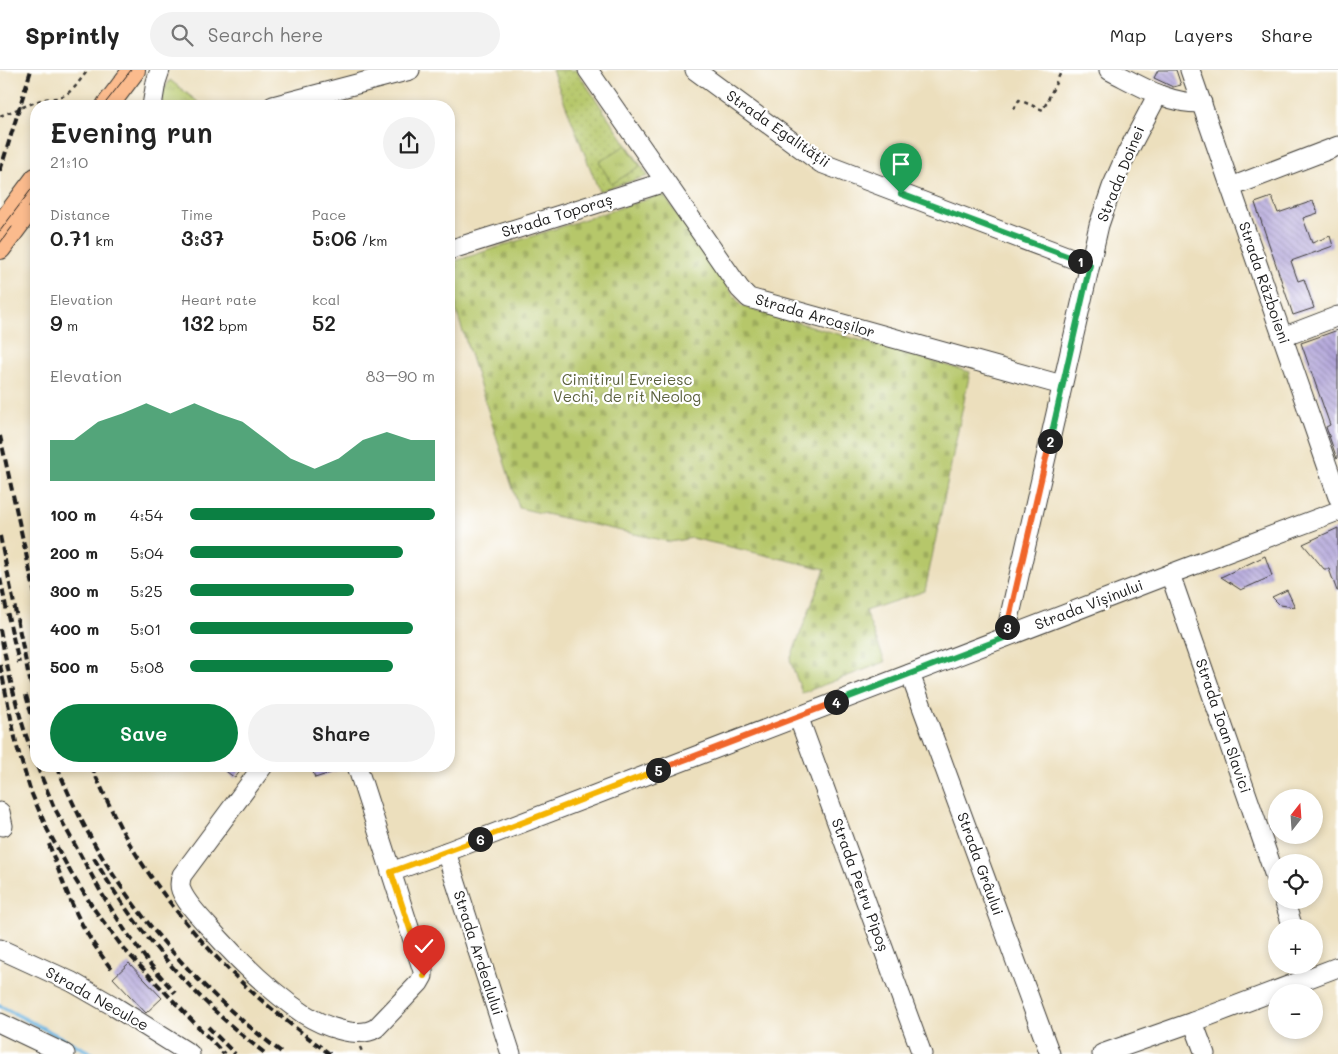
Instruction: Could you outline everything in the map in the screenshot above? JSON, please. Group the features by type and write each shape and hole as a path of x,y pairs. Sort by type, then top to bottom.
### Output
{"main road":[{"path":"96,100 118,70"},
{"path":"112,100 134,70"},
{"path":"0,227 30,187"},
{"path":"0,248 30,208"}],"street":[{"path":"153,100 160,70"},
{"path":"307,100 410,70"},
{"name":"Strada Arcașilor","path":"588,70 740,289 749,298 1062,385"},
{"name":"Strada Egalității","path":"695,70 822,163 1090,265"},
{"path":"1109,70 1158,94 1183,102 1202,103"},
{"name":"Strada Războieni","path":"1190,70 1338,497"},
{"name":"Strada Doinei","path":"1004,638 1100,225 1112,187 1158,94"},
{"path":"1231,186 1338,146"},
{"name":"Strada Toporaș","path":"455,248 665,182"},
{"path":"1283,336 1338,316"},
{"name":"Strada Vișinului","path":"391,872 1338,511"},
{"name":"Strada Ioan Slavici","path":"1170,574 1268,856"},
{"name":"Strada Grâului","path":"910,674 1050,1054"},
{"name":"Strada Petru Pipoș","path":"798,716 922,1054"},
{"path":"259,772 182,875 180,880 182,891 188,902 235,956 280,996 305,1014 327,1026 361,1033 370,1032 376,1028 419,983 424,976 424,971 359,772"},
{"name":"Strada Ardealului","path":"446,852 511,1054"},
{"name":"Strada Neculce","path":"0,949 72,982 112,1004 184,1052"},
{"path":"1323,969 1338,967"},
{"path":"1102,1054 1194,1022 1301,974"},
{"path":"1194,1022 1205,1054"},
{"path":"0,1024 65,1054"}],"path":[{"path":"38,100 43,98 58,98 67,94 88,70"},
{"path":"1014,109 1020,100 1043,110 1062,70"},
{"path":"0,116 30,103"}],"green space":[{"path":"552,70 576,70 648,176 599,191"},
{"path":"170,80 195,100 162,100 162,93"},
{"path":"626,145 640,166 612,184 599,162"},
{"name":"Cimitirul Evreiesc Vechi, de rit Neolog","path":"663,194 741,306 970,372 925,591 865,611 885,662 802,693 790,660 825,569 692,538 670,542 519,508 455,307 455,261"}],"building":[{"path":"1158,70 1176,70 1181,85 1173,87 1154,78"},
{"path":"1272,197 1278,213 1313,201 1318,213 1303,218 1312,243 1330,236 1333,246 1291,261 1298,281 1304,279 1314,308 1293,315 1255,203"},
{"path":"1338,330 1337,459 1326,427 1330,425 1301,343"},
{"path":"1338,528 1337,591 1329,569 1324,569 1303,544"},
{"path":"1265,556 1272,576 1241,590 1221,577"},
{"path":"1287,590 1295,607 1280,605 1272,597"},
{"path":"227,772 240,772 235,778"},
{"path":"313,772 333,772 315,778"},
{"path":"129,963 162,998 146,1013 113,978"}],"waterway":[{"path":"0,1006 93,1054"}],"tram line":[{"path":"108,100 131,70"},
{"path":"0,231 30,191"},
{"path":"0,243 12,227"}],"railway":[{"path":"0,171 31,70"},
{"path":"0,436 30,572"},
{"path":"0,536 30,680"},
{"path":"0,578 19,663"},
{"path":"0,629 15,697 30,746"},
{"path":"0,665 17,747 31,792 47,829 71,873 94,909 123,948 224,1054"},
{"path":"26,695 30,709"},
{"path":"39,772 54,807 102,894 124,929 149,963 175,993"},
{"path":"60,772 76,809 98,850 150,926 180,961 213,994 247,1025 284,1054"},
{"path":"94,772 128,841 150,876 189,926 254,994 330,1054"},
{"path":"49,844 79,918 90,939 112,970"},
{"path":"94,858 129,912 170,965 217,1013 266,1054"},
{"path":"208,1027 235,1054"}],"route":[{"path":"424,976 424,971 391,872 1004,638 1090,265 901,194"}]}
